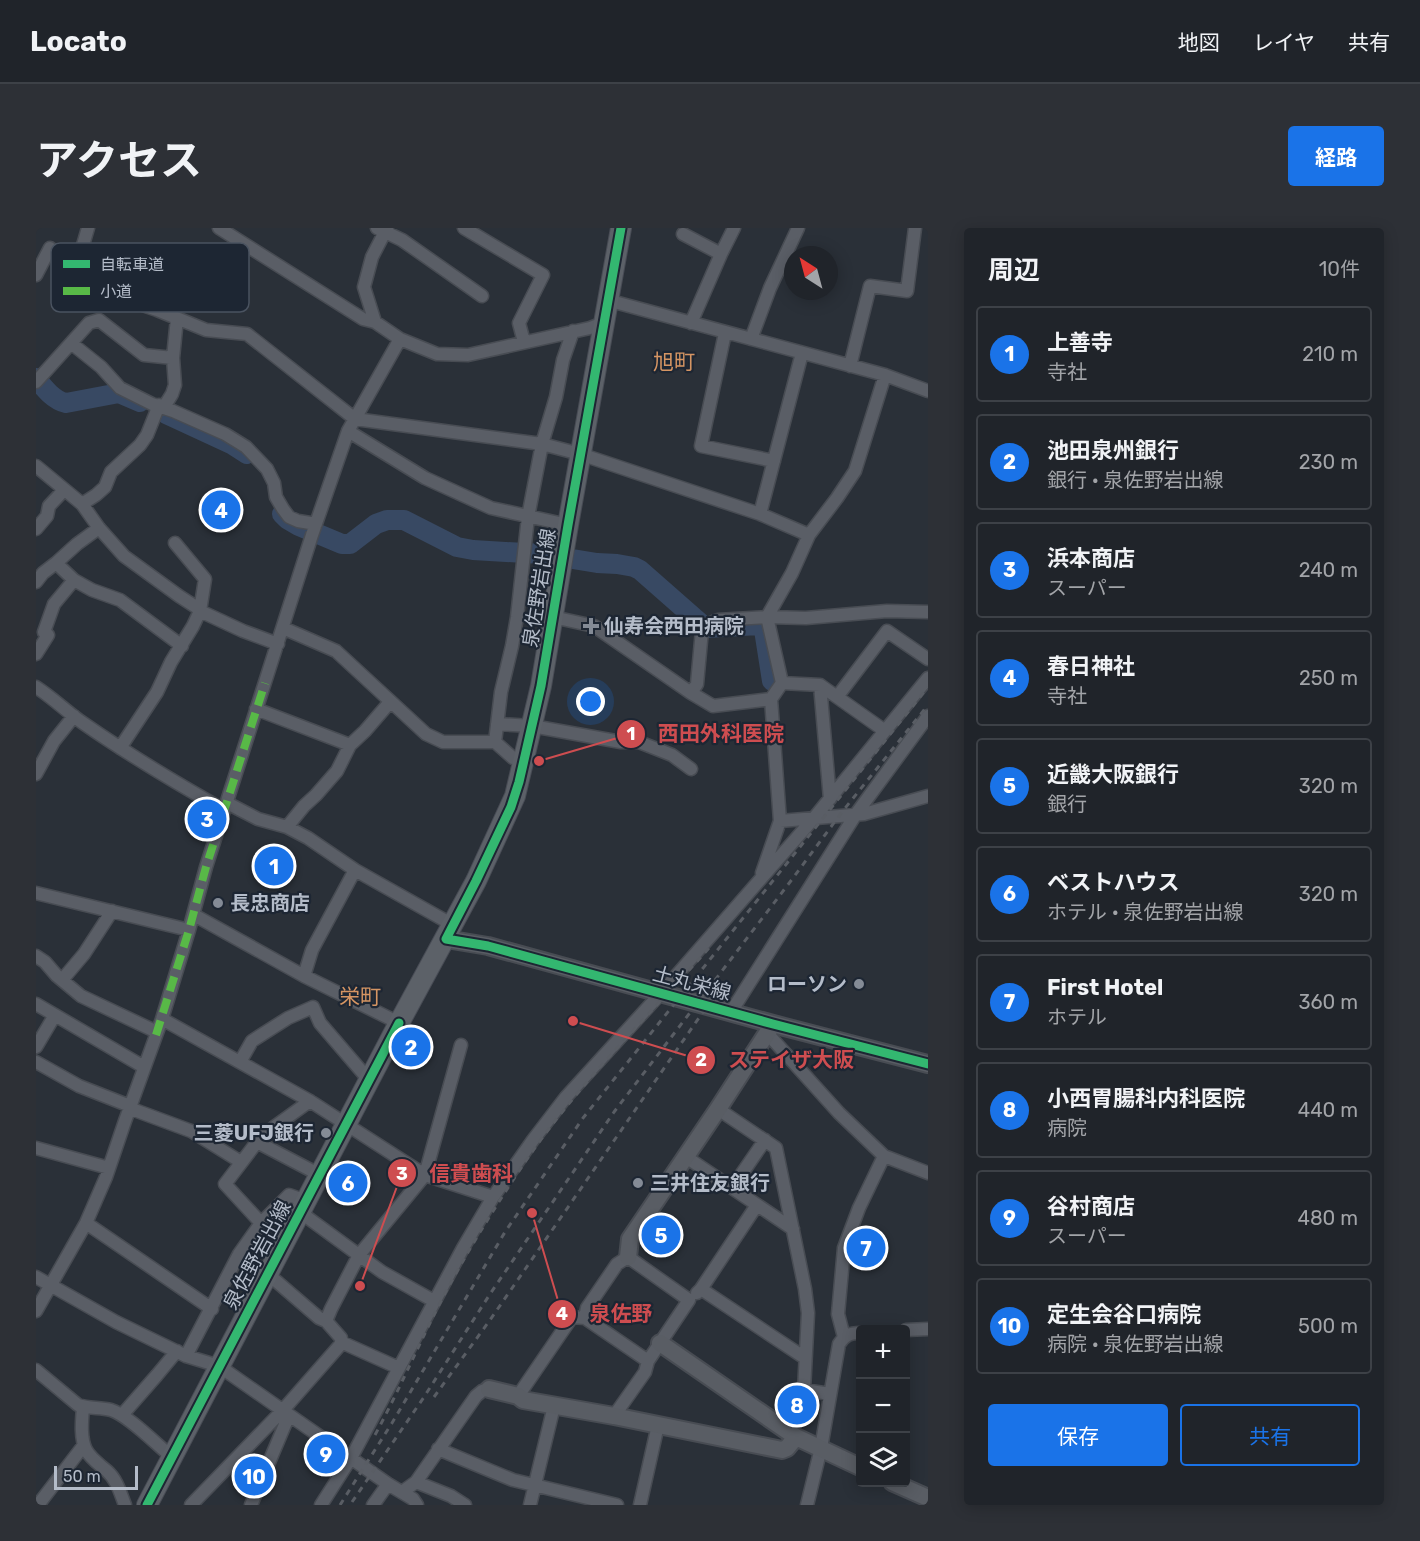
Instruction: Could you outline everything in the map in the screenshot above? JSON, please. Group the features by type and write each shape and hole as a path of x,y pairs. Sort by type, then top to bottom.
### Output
{"main road":[{"name":"泉佐野岩出線","path":"147,1505 399,1023 476,881 511,807 541,686 621,228"}],"street":[{"path":"84,243 88,228"},
{"path":"219,228 242,243"},
{"path":"464,228 479,232 543,275 519,323 525,342"},
{"path":"691,323 734,228"},
{"path":"751,339 770,288 798,228"},
{"path":"850,366 870,286 907,291 915,228"},
{"path":"375,322 364,287 383,229 482,296"},
{"path":"683,234 721,254"},
{"path":"249,247 363,320 375,322 400,339 437,354 468,355 603,323"},
{"path":"36,275 50,249"},
{"path":"608,300 885,375 928,391"},
{"path":"160,312 206,330 247,334 355,419 542,444 580,454 760,514 809,535"},
{"path":"82,504 105,487 111,472 140,445 159,409 172,394 177,318"},
{"path":"38,379 89,323 99,320 144,355 173,358"},
{"path":"495,742 501,692 517,618 528,517 542,444 556,397 563,360 573,331"},
{"path":"725,333 701,446 774,461"},
{"path":"36,1311 86,1223 109,1168 162,1019 194,915 206,867 314,529 348,431 400,339"},
{"path":"71,343 101,367 120,388 159,409 225,434 246,447 267,470 274,483 276,498 283,509 290,517 314,529"},
{"path":"760,514 802,353"},
{"path":"783,683 766,617 792,573 809,535 855,471 885,375"},
{"path":"348,431 425,478 491,508 568,525"},
{"path":"36,466 82,504 99,528 124,556 200,611 278,644"},
{"path":"36,529 47,516 50,506 64,490"},
{"path":"36,582 43,573 99,528"},
{"path":"120,748 157,692 200,611 205,579 175,543"},
{"path":"56,563 74,580 92,590 120,600 182,646"},
{"path":"36,654 48,636 44,632 54,604 74,580"},
{"path":"837,697 887,631 887,610"},
{"path":"691,693 697,684 705,627 718,620 766,617 806,618 887,610 928,612"},
{"path":"552,620 562,619 594,626 713,706 771,699"},
{"path":"283,628 336,651 426,734 442,742 495,742 513,758 524,758"},
{"path":"887,631 928,658"},
{"path":"321,1505 351,1458 463,1248 493,1197 533,1140 566,1098 814,818 928,678"},
{"path":"783,683 820,685 885,731"},
{"path":"760,879 780,821 771,699 783,683"},
{"path":"820,685 830,799"},
{"path":"36,687 74,716 165,777 225,807 287,827 308,838 449,932"},
{"path":"287,827 337,771 350,746 390,702"},
{"path":"256,709 350,746"},
{"path":"36,774 54,741 74,716"},
{"path":"731,1012 855,814 928,716"},
{"path":"497,724 532,726 621,742 639,742 672,755 692,769"},
{"path":"780,821 864,814 928,796"},
{"path":"304,976 312,950 355,870"},
{"path":"36,893 189,930"},
{"path":"62,980 84,954 112,911"},
{"path":"194,915 304,976 399,1023"},
{"name":"土丸栄線","path":"449,932 488,946 731,1012 770,1028 928,1064"},
{"path":"36,956 81,996 157,1034"},
{"path":"36,1004 144,1067"},
{"path":"240,1062 252,1041 288,1018 313,1007 320,1023 369,1080"},
{"path":"36,1047 55,1015"},
{"path":"162,1019 310,1101 425,1175 493,1197"},
{"path":"628,1257 630,1239 770,1028 839,1113 884,1155 928,1173"},
{"path":"326,1321 359,1255 425,1175 461,1045"},
{"path":"36,1062 79,1086 191,1131 241,1162"},
{"path":"261,1223 225,1184 257,1142 310,1101"},
{"path":"718,1109 776,1148 805,1289 807,1313 804,1390 830,1394"},
{"path":"732,1188 765,1140"},
{"path":"257,1142 320,1175"},
{"path":"36,1148 109,1168"},
{"path":"844,1337 838,1314 844,1248 859,1208 884,1155"},
{"path":"686,1157 793,1229"},
{"path":"122,1415 181,1353 212,1309 239,1254 261,1223 289,1195 382,1272 434,1301"},
{"path":"614,1416 645,1372 648,1361 660,1343 690,1300 701,1289 757,1205"},
{"path":"86,1223 212,1309"},
{"path":"239,1254 268,1274 319,1318 326,1321 341,1342 399,1368"},
{"path":"628,1257 690,1300"},
{"path":"585,1318 586,1308 617,1264 628,1257"},
{"path":"36,1277 116,1322 181,1353 219,1366 413,1499 417,1505"},
{"path":"701,1289 805,1358"},
{"path":"518,1396 572,1317 585,1318 648,1361"},
{"path":"910,1330 928,1329"},
{"path":"807,1505 821,1448 839,1344 844,1337 856,1333"},
{"path":"191,1505 286,1412 341,1342"},
{"path":"660,1343 796,1437 856,1465"},
{"path":"36,1370 78,1405 110,1410 122,1415 172,1457"},
{"path":"402,1492 416,1482 476,1396 489,1389 518,1396 523,1400 782,1450 787,1448 796,1437"},
{"path":"530,1505 554,1406"},
{"path":"83,1407 84,1445 92,1459 115,1481 124,1505"},
{"path":"251,1505 286,1412"},
{"path":"640,1505 658,1425"},
{"path":"38,1505 84,1445"},
{"path":"438,1449 513,1480 617,1505"},
{"path":"416,1482 451,1496 465,1505"},
{"path":"373,1505 388,1484"},
{"path":"903,1487 928,1498"}],"waterway":[{"path":"36,378 53,396 66,403 119,393 140,402"},
{"path":"166,414 233,445 247,454"},
{"path":"282,514 299,526 342,544 350,544 376,524 387,520 404,520 457,547 542,554 634,567 706,628 759,625 764,630 772,681"}],"railway":[{"path":"340,1505 392,1423 505,1232 583,1118 928,687"},
{"path":"352,1502 614,1112 842,812 928,705"},
{"path":"375,1435 450,1284 485,1223 523,1165 612,1053 709,948"},
{"path":"434,1397 490,1320 714,996"}],"marked path":[{"path":"156,1035 206,867 265,683"}],"cycle path":[{"path":"621,228 541,686 519,782 511,807 446,939 488,946 928,1064"},
{"path":"147,1505 399,1023"}],"place":[{"name":"春日神社","path":"221,510"},
{"name":"仙寿会西田病院","path":"591,626"},
{"name":"西田外科医院","path":"539,761"},
{"name":"浜本商店","path":"207,819"},
{"name":"上善寺","path":"274,866"},
{"name":"長忠商店","path":"218,903"},
{"name":"ローソン","path":"859,984"},
{"name":"ステイザ大阪","path":"573,1021"},
{"name":"池田泉州銀行","path":"411,1047"},
{"name":"三菱UFJ銀行","path":"326,1133"},
{"name":"ベストハウス","path":"348,1183"},
{"name":"三井住友銀行","path":"638,1183"},
{"name":"泉佐野","path":"532,1213"},
{"name":"近畿大阪銀行","path":"661,1235"},
{"name":"First Hotel","path":"866,1248"},
{"name":"信貴歯科","path":"360,1286"},
{"name":"小西胃腸科内科医院","path":"797,1405"},
{"name":"谷村商店","path":"326,1454"},
{"name":"定生会谷口病院","path":"254,1476"}],"district":[{"name":"旭町","path":"674,361"},
{"name":"栄町","path":"360,996"}]}
